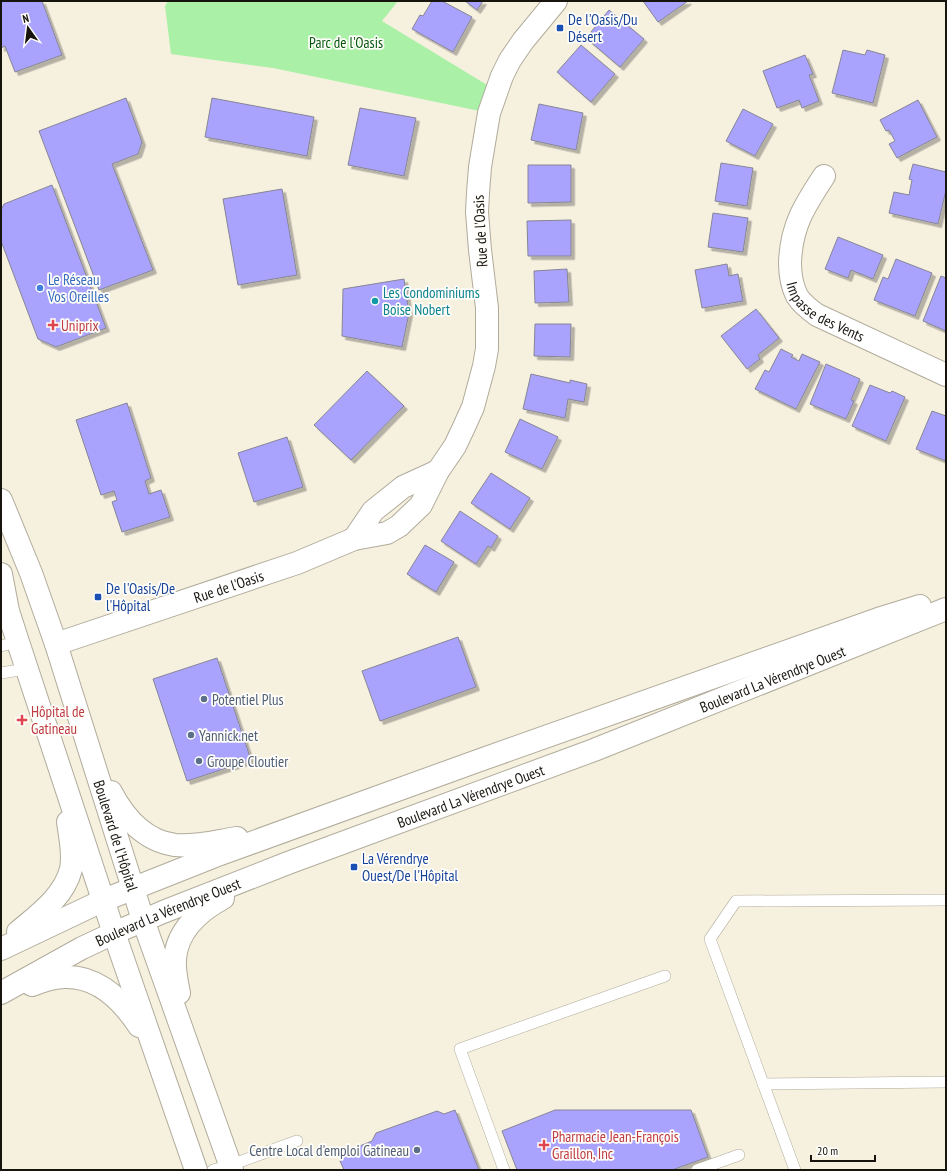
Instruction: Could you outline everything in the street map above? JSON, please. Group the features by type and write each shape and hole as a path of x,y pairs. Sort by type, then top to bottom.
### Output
{"main road":[{"name":"Rue de l'Oasis","path":"56,644 297,563 354,539 372,511 403,487 438,471 455,446 473,407 487,349 487,308 477,212 480,166 489,114 502,76 510,60 523,41 556,1"},
{"name":"Impasse des Vents","path":"824,176 805,205 794,230 790,253 790,270 797,296 817,315 946,375"},
{"name":"Boulevard de l'Hôpital","path":"1,500 31,573 56,644 143,920 192,1059 225,1168"},
{"name":"Boulevard de l'Hôpital","path":"1,574 8,611 9,644 26,669 153,1049 196,1170"},
{"name":"Boulevard La Vérendrye Ouest","path":"1,948 104,900 208,859 490,756 856,627 946,597"},
{"name":"Boulevard La Vérendrye Ouest","path":"1,993 82,948 143,920 288,863 594,750 946,608"},
{"path":"9,644 56,644"},
{"path":"26,669 56,644"},
{"path":"83,727 103,777 117,803 127,818 145,833 166,843 190,845 292,828"},
{"path":"1,948 50,905 59,894 71,868 70,835 61,771"},
{"path":"192,1059 176,972 175,959 179,941 192,921 202,911 288,863"},
{"path":"1,998 50,978 78,978 90,982 109,992 124,1005 153,1049"}],"lane":[{"path":"1,673 26,669"},
{"path":"795,1170 710,939 736,901 946,900"},
{"path":"504,1170 460,1049 666,976"},
{"path":"763,1084 946,1082"},
{"path":"225,1168 297,1141"},
{"path":"698,1170 739,1155"}],"green space":[{"name":"Parc de l'Oasis","path":"168,1 398,1 382,21 497,91 489,113 273,68 171,54 165,6"}],"building":[{"path":"1,1 42,1 62,55 15,72 5,46 1,48"},
{"path":"432,1 442,1 472,17 453,52 412,29 420,15 423,16"},
{"path":"465,1 483,1 477,10"},
{"path":"643,1 688,1 658,22"},
{"path":"609,10 644,39 620,67 586,38"},
{"path":"581,45 615,74 591,102 557,72"},
{"path":"843,50 865,55 867,50 885,55 873,103 832,93"},
{"path":"805,55 813,74 809,75 819,101 802,108 799,100 777,108 763,71"},
{"path":"126,98 142,142 138,154 112,164 153,270 99,290 39,131"},
{"path":"212,98 314,117 307,156 205,137"},
{"path":"918,100 937,137 897,158 889,144 895,141 889,130 886,131 880,120"},
{"path":"539,104 583,113 576,150 531,140"},
{"path":"360,108 416,118 404,176 348,165"},
{"path":"743,109 773,124 755,156 726,141"},
{"path":"721,163 753,168 747,206 715,201"},
{"path":"913,164 946,172 946,190 938,224 889,213 894,192 909,195 912,180 909,179"},
{"path":"528,165 571,165 571,202 528,203"},
{"path":"52,185 106,328 56,347 38,339 1,241 1,210 4,204"},
{"path":"282,189 297,275 238,285 223,199"},
{"path":"713,213 748,218 743,252 708,247"},
{"path":"571,220 571,256 528,256 527,221"},
{"path":"838,237 883,255 873,279 851,270 848,278 825,269"},
{"path":"896,259 932,273 915,316 874,300 883,277 888,279"},
{"path":"727,264 729,276 738,274 743,301 702,308 695,270"},
{"path":"567,269 569,302 535,303 534,271"},
{"path":"941,276 946,278 946,331 923,321"},
{"name":"Les Condominiums Boise Nobert","path":"404,279 409,313 402,347 342,336 343,289"},
{"path":"756,309 779,338 758,355 760,359 747,369 721,336"},
{"path":"535,324 571,324 570,357 534,356"},
{"path":"781,349 793,355 791,357 799,361 802,354 820,362 796,409 755,389 765,370 769,372"},
{"path":"826,364 860,379 851,400 854,401 846,419 810,404"},
{"path":"367,371 404,406 351,460 314,425"},
{"path":"531,374 570,383 570,380 587,384 584,402 568,399 565,418 523,409"},
{"path":"870,385 890,393 892,391 905,397 886,441 852,426"},
{"path":"127,403 151,478 145,481 149,494 161,490 170,517 122,532 112,502 117,500 114,491 101,495 76,420"},
{"path":"932,411 946,416 946,461 916,449"},
{"path":"520,419 558,437 542,469 505,452"},
{"path":"287,437 303,487 254,502 238,453"},
{"path":"491,473 530,498 510,529 471,503"},
{"path":"460,511 498,536 491,548 488,546 476,564 441,541"},
{"path":"425,545 454,562 436,592 407,574"},
{"path":"458,637 476,687 380,721 362,671"},
{"path":"217,658 251,760 187,781 153,679"},
{"path":"455,1110 479,1170 344,1170 340,1161 345,1152 372,1141 376,1133 437,1111 444,1114"},
{"path":"555,1110 691,1110 708,1157 672,1170 517,1170 502,1131"}],"place":[{"name":"De l'Oasis/Du Désert","path":"560,28"},
{"name":"Le Réseau Vos Oreilles","path":"40,288"},
{"name":"Les Condominiums Boise Nobert","path":"375,301"},
{"name":"Uniprix","path":"53,325"},
{"name":"De l'Oasis/De l'Hôpital","path":"98,597"},
{"name":"Potentiel Plus","path":"204,699"},
{"name":"Hôpital de Gatineau","path":"22,720"},
{"name":"Yannick.net","path":"191,735"},
{"name":"Groupe Cloutier","path":"199,761"},
{"name":"La Vérendrye Ouest/De l'Hôpital","path":"354,867"},
{"name":"Pharmacie Jean-François Graillon, Inc","path":"544,1145"},
{"name":"Centre Local d'emploi Gatineau","path":"417,1150"}]}
